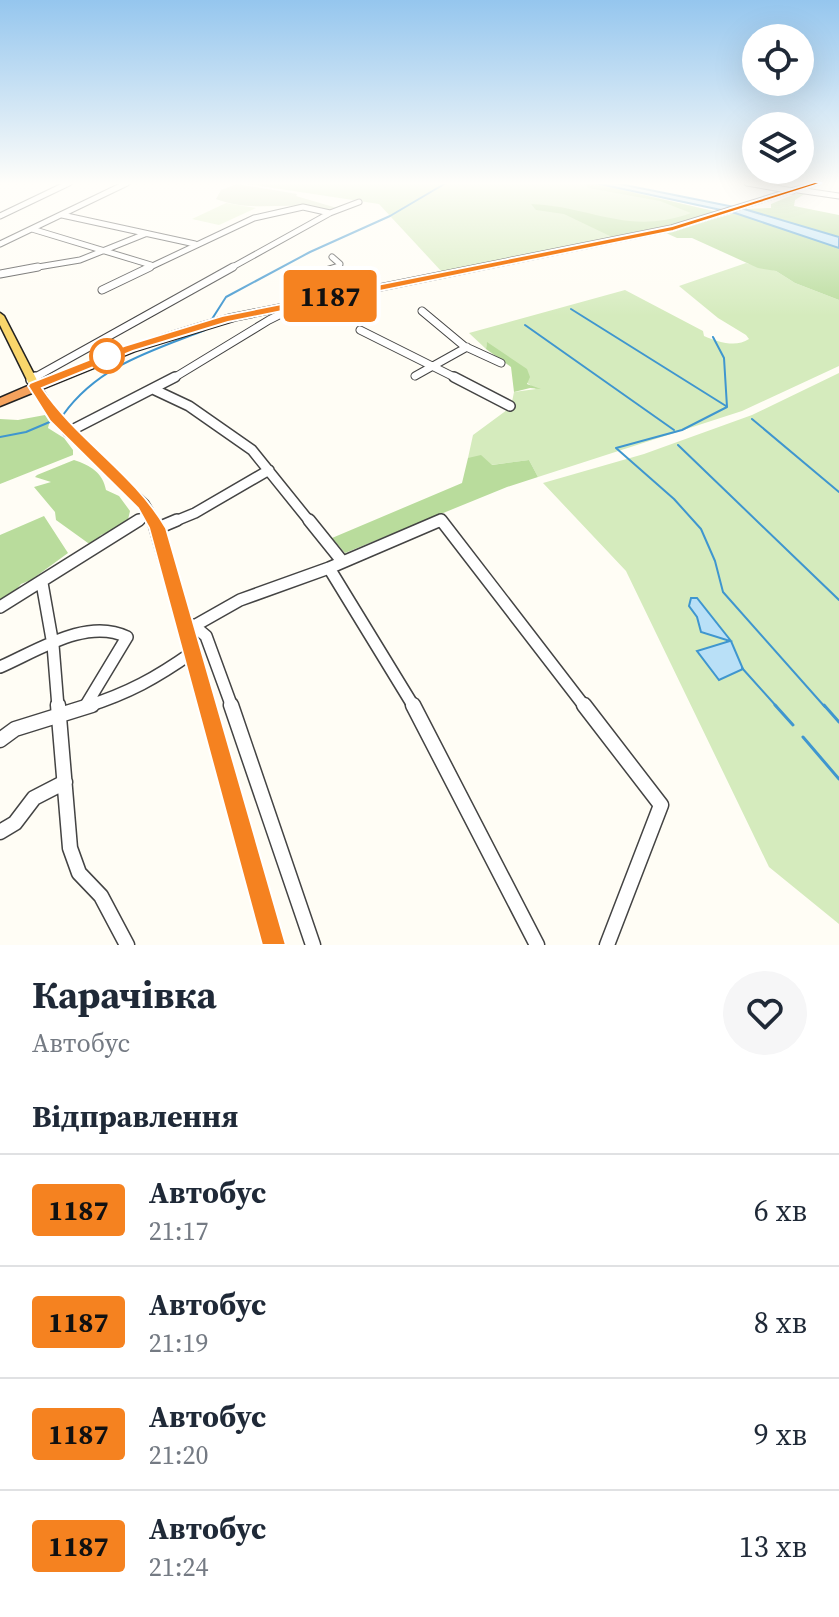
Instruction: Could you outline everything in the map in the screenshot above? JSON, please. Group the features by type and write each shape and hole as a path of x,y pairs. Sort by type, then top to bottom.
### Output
{"highway":[{"path":"0,402 33,383 182,331 307,301 667,227"}],"main road":[{"path":"0,316 4,335 33,383"}],"street":[{"path":"0,244 36,227"},
{"path":"125,227 195,244"},
{"path":"102,290 233,227"},
{"path":"272,945 193,652 190,628 158,528 144,504 68,432 33,383 305,227"},
{"path":"32,229 151,265"},
{"path":"0,274 66,263 145,234"},
{"path":"68,432 155,390 269,320 307,301 295,280 339,269 340,264 332,257"},
{"path":"422,311 467,347 501,363"},
{"path":"360,330 510,406"},
{"path":"415,376 467,347"},
{"path":"155,390 189,406 252,450 336,564 537,945"},
{"path":"158,528 195,513 269,470"},
{"path":"0,607 149,514"},
{"path":"190,628 240,600 441,520 661,805 607,945"},
{"path":"42,583 53,645 70,848 79,873 101,896 122,943"},
{"path":"190,628 206,636 215,658 313,945"},
{"path":"0,667 98,629 115,629 127,637 86,705"},
{"path":"0,740 11,730 126,694 150,682 193,652"},
{"path":"0,832 15,823 34,798 65,782"}],"green space":[{"path":"400,227 670,227 442,272"},
{"path":"591,227 664,227 612,237"},
{"path":"686,227 777,227 839,248 839,300 692,238 677,238 666,233"},
{"path":"805,227 839,227 839,237"},
{"path":"746,263 776,271 795,283 839,300 839,366 742,411 538,477 529,460 491,465 468,458 473,435 511,407 514,392 536,389 494,348 487,343 486,349 469,333 625,290 703,331 704,336 733,344 744,342 749,339 746,335 718,318 679,286"},
{"path":"487,342 527,369 530,377 527,384 541,389 514,392 511,367 486,349"},
{"path":"839,373 839,924 769,867 626,571 543,483 644,454 752,415"},
{"path":"45,415 50,420 48,428 64,438 73,455 0,484 0,419 18,420"},
{"path":"481,455 492,465 529,460 538,477 345,553 332,538 462,483 468,458"},
{"path":"74,460 95,470 106,490 119,496 130,511 127,524 101,535 94,543 88,543 56,520 55,512 34,487 51,482 35,477 37,475"},
{"path":"44,516 68,553 21,584 7,601 0,604 0,535"}],"water":[{"path":"777,227 805,227 839,237 839,248"},
{"path":"691,598 697,598 731,641 743,669 719,680 697,651 730,641 701,632 697,617 689,606"}],"waterway":[{"path":"212,319 226,297 310,252 365,227"},
{"path":"571,309 726,406"},
{"path":"525,325 674,430"},
{"path":"63,415 77,398 109,372 146,353 205,330"},
{"path":"713,337 724,358 727,407 682,430 616,448 674,499 701,529 715,561 723,592 825,707"},
{"path":"752,419 839,492"},
{"path":"0,437 26,432 52,421"},
{"path":"678,445 839,600"},
{"path":"742,668 777,707"},
{"path":"775,705 793,725"},
{"path":"824,705 839,722"},
{"path":"803,737 839,779"}],"bus line":[{"name":"1187","path":"272,945 158,528 144,504 55,418 35,386 128,348 226,319 677,227"}]}
